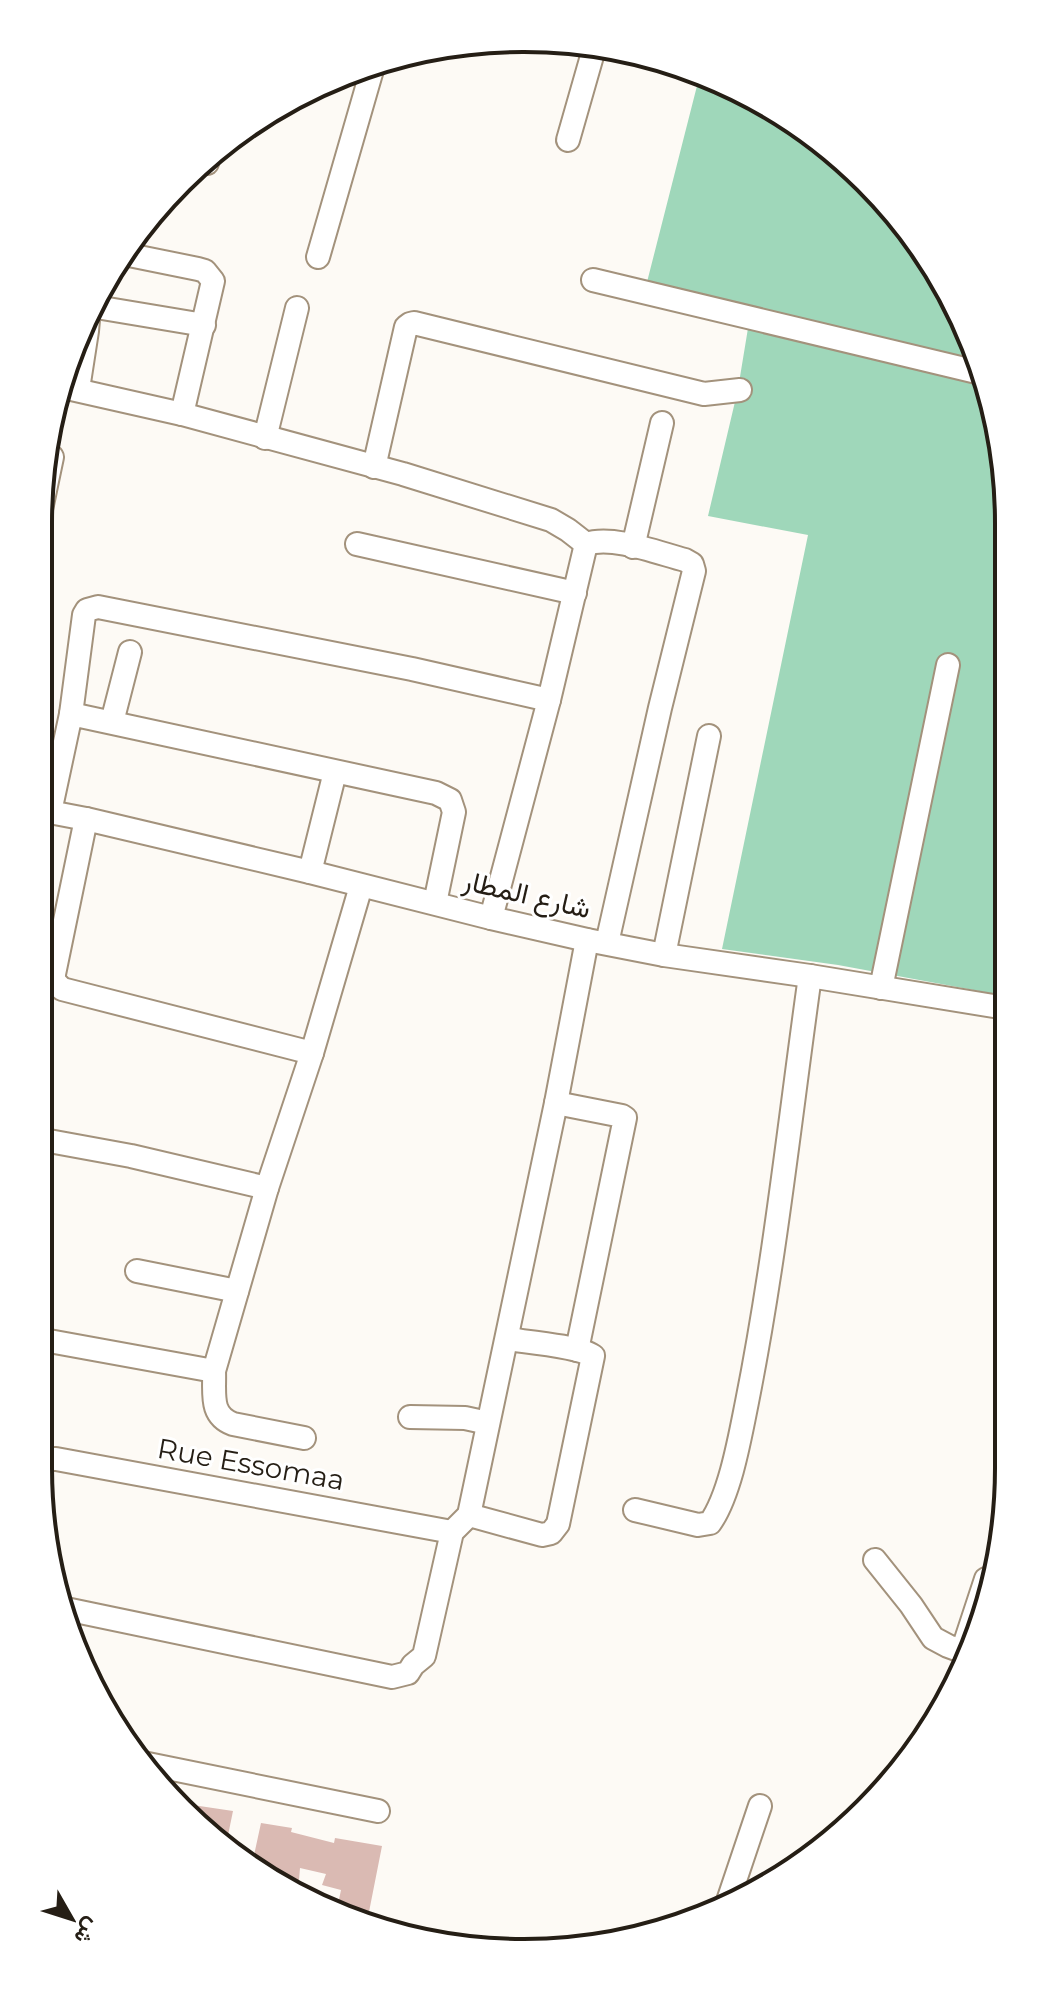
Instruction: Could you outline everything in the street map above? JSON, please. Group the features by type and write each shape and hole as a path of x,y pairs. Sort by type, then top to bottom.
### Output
{"street":[{"path":"568,140 592,57"},
{"path":"318,257 370,78"},
{"path":"135,256 205,271 213,281 182,414"},
{"path":"593,280 969,370"},
{"path":"265,438 297,308"},
{"path":"104,309 204,325"},
{"path":"374,467 406,327 414,323 704,394 740,390"},
{"path":"73,388 182,414 374,467 551,520 586,544 601,541 633,547 685,560 692,564 694,571 556,1103 469,1515 452,1532 424,1656 408,1673 392,1677 74,1611"},
{"path":"633,547 662,423"},
{"path":"357,544 575,593"},
{"path":"491,918 549,700 586,544"},
{"path":"52,782 71,714 84,615 87,610 98,607 412,669 549,700"},
{"path":"112,722 130,652"},
{"path":"881,988 948,665"},
{"path":"71,714 436,793 450,800 454,812 435,903"},
{"path":"664,955 709,736"},
{"path":"310,872 335,772"},
{"name":"شارع المطار","path":"52,813 597,942 995,1006"},
{"path":"86,819 54,981 62,989 312,1053"},
{"path":"304,1438 222,1420 217,1412 214,1371 361,886"},
{"path":"635,1510 698,1525 710,1523 724,1499 760,1337 810,976"},
{"path":"556,1103 625,1118 577,1350"},
{"path":"52,1142 131,1156 267,1188"},
{"path":"137,1271 237,1291"},
{"path":"469,1515 542,1535 551,1533 558,1524 593,1356 577,1350 507,1339"},
{"path":"52,1342 214,1371"},
{"path":"410,1417 465,1418 488,1423"},
{"name":"Rue Essomaa","path":"52,1459 452,1532"},
{"path":"875,1560 933,1638 958,1649"},
{"path":"159,1766 378,1811"},
{"path":"732,1890 760,1806"}],"green space":[{"path":"697,85 785,131 811,149 857,190 898,236 946,315 979,401 994,493 995,994 838,965 722,949 808,535 708,516 738,389 750,316 646,286"}],"building":[{"path":"195,1805 233,1811 228,1835"},
{"path":"261,1823 292,1828 291,1832 334,1843 335,1838 382,1846 369,1913 339,1901 341,1890 322,1885 326,1874 300,1868 299,1880 295,1880 254,1855"}]}
